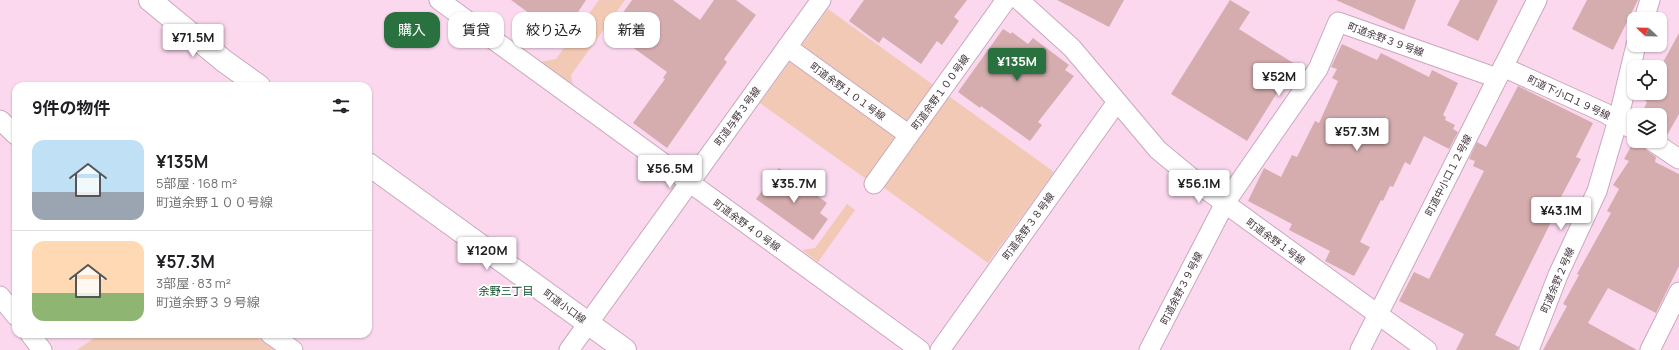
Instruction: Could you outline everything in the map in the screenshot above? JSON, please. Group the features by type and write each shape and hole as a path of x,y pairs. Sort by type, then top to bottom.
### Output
{"street":[{"path":"150,0 224,61 253,82"},
{"name":"町道余野４０号線","path":"439,0 688,183 920,350"},
{"name":"町道与野３号線","path":"569,350 587,322 821,0"},
{"name":"町道余野１００号線","path":"874,184 1006,0"},
{"name":"町道余野１号線","path":"1019,0 1072,48 1158,150 1225,203 1427,350"},
{"name":"町道中小口１２号線","path":"1360,350 1537,0"},
{"path":"1646,12 1650,0"},
{"name":"町道余野３９号線","path":"1150,350 1225,203 1318,68 1338,22 1500,73"},
{"name":"町道余野１０１号線","path":"787,47 909,135"},
{"name":"町道余野２号線","path":"1529,350 1558,275 1597,191 1618,120 1634,52"},
{"name":"町道下小口１９号線","path":"1500,73 1605,112 1627,126"},
{"name":"町道余野３８号線","path":"940,350 1117,102"},
{"path":"0,120 12,131"},
{"path":"1662,148 1679,159"},
{"name":"町道小口線","path":"372,167 625,350"},
{"path":"1650,350 1679,292"},
{"path":"0,296 12,311"},
{"path":"33,338 42,350"},
{"path":"276,338 293,350"}],"shaded area":[{"path":"599,0 625,0 616,12 604,12 604,29 596,40 596,12 590,12"},
{"path":"828,9 1054,172 988,263 876,182 873,184 760,103"},
{"path":"564,48 590,48 571,75 573,86 540,62 556,59"},
{"path":"847,204 855,210 818,262 802,250 815,248"},
{"path":"94,338 258,338 275,350 77,350"}],"building":[{"path":"511,0 586,0 578,12 527,12"},
{"path":"632,0 673,0 700,20 714,0 736,0 756,15 724,59 727,62 667,148 633,123 665,79 663,78 667,72 634,48 660,48 660,12 623,12"},
{"path":"864,0 967,0 954,17 959,21 942,45 937,41 921,64 883,37 879,43 849,21"},
{"path":"1057,0 1124,0 1109,27"},
{"path":"1230,0 1250,12 1239,29 1295,64 1247,141 1171,94"},
{"path":"1336,0 1416,0 1404,30"},
{"path":"1460,0 1498,0 1478,41 1447,25"},
{"path":"1587,0 1638,0 1632,12 1627,12 1627,22 1613,50 1572,29"},
{"path":"1003,29 1011,34 1012,32 1028,44 1033,38 1069,65 1065,70 1074,76 1038,122 1042,125 1030,141 981,106 980,108 958,92"},
{"path":"1679,33 1679,114 1667,135 1667,108 1644,108 1647,102 1644,100 1667,100 1667,60 1664,60"},
{"path":"1342,44 1377,60 1381,53 1429,77 1432,70 1458,83 1443,115 1446,117 1445,120 1455,125 1453,129 1458,132 1449,149 1424,136 1410,165 1405,162 1393,187 1390,186 1383,201 1381,200 1360,242 1370,247 1354,276 1325,261 1330,251 1289,230 1292,224 1248,201 1264,168 1281,177 1292,155 1297,157 1315,121 1319,123 1338,81 1332,78 1337,69 1331,67"},
{"path":"1518,86 1593,123 1576,157 1581,159 1550,218 1552,220 1495,335 1519,347 1518,350 1456,350 1464,334 1399,301 1414,272 1429,279 1484,171 1473,166 1475,161 1469,159 1477,142 1486,147"},
{"path":"1630,148 1645,148 1656,157 1655,162 1679,174 1679,266 1656,313 1608,288 1588,323 1637,350 1543,350 1567,306 1563,304 1579,275 1577,274 1611,213 1607,211 1619,189 1613,185 1629,161 1624,159"},
{"path":"779,168 827,203 820,213 828,219 813,240 756,199"}],"district":[{"name":"余野三丁目","path":"506,290"}]}
